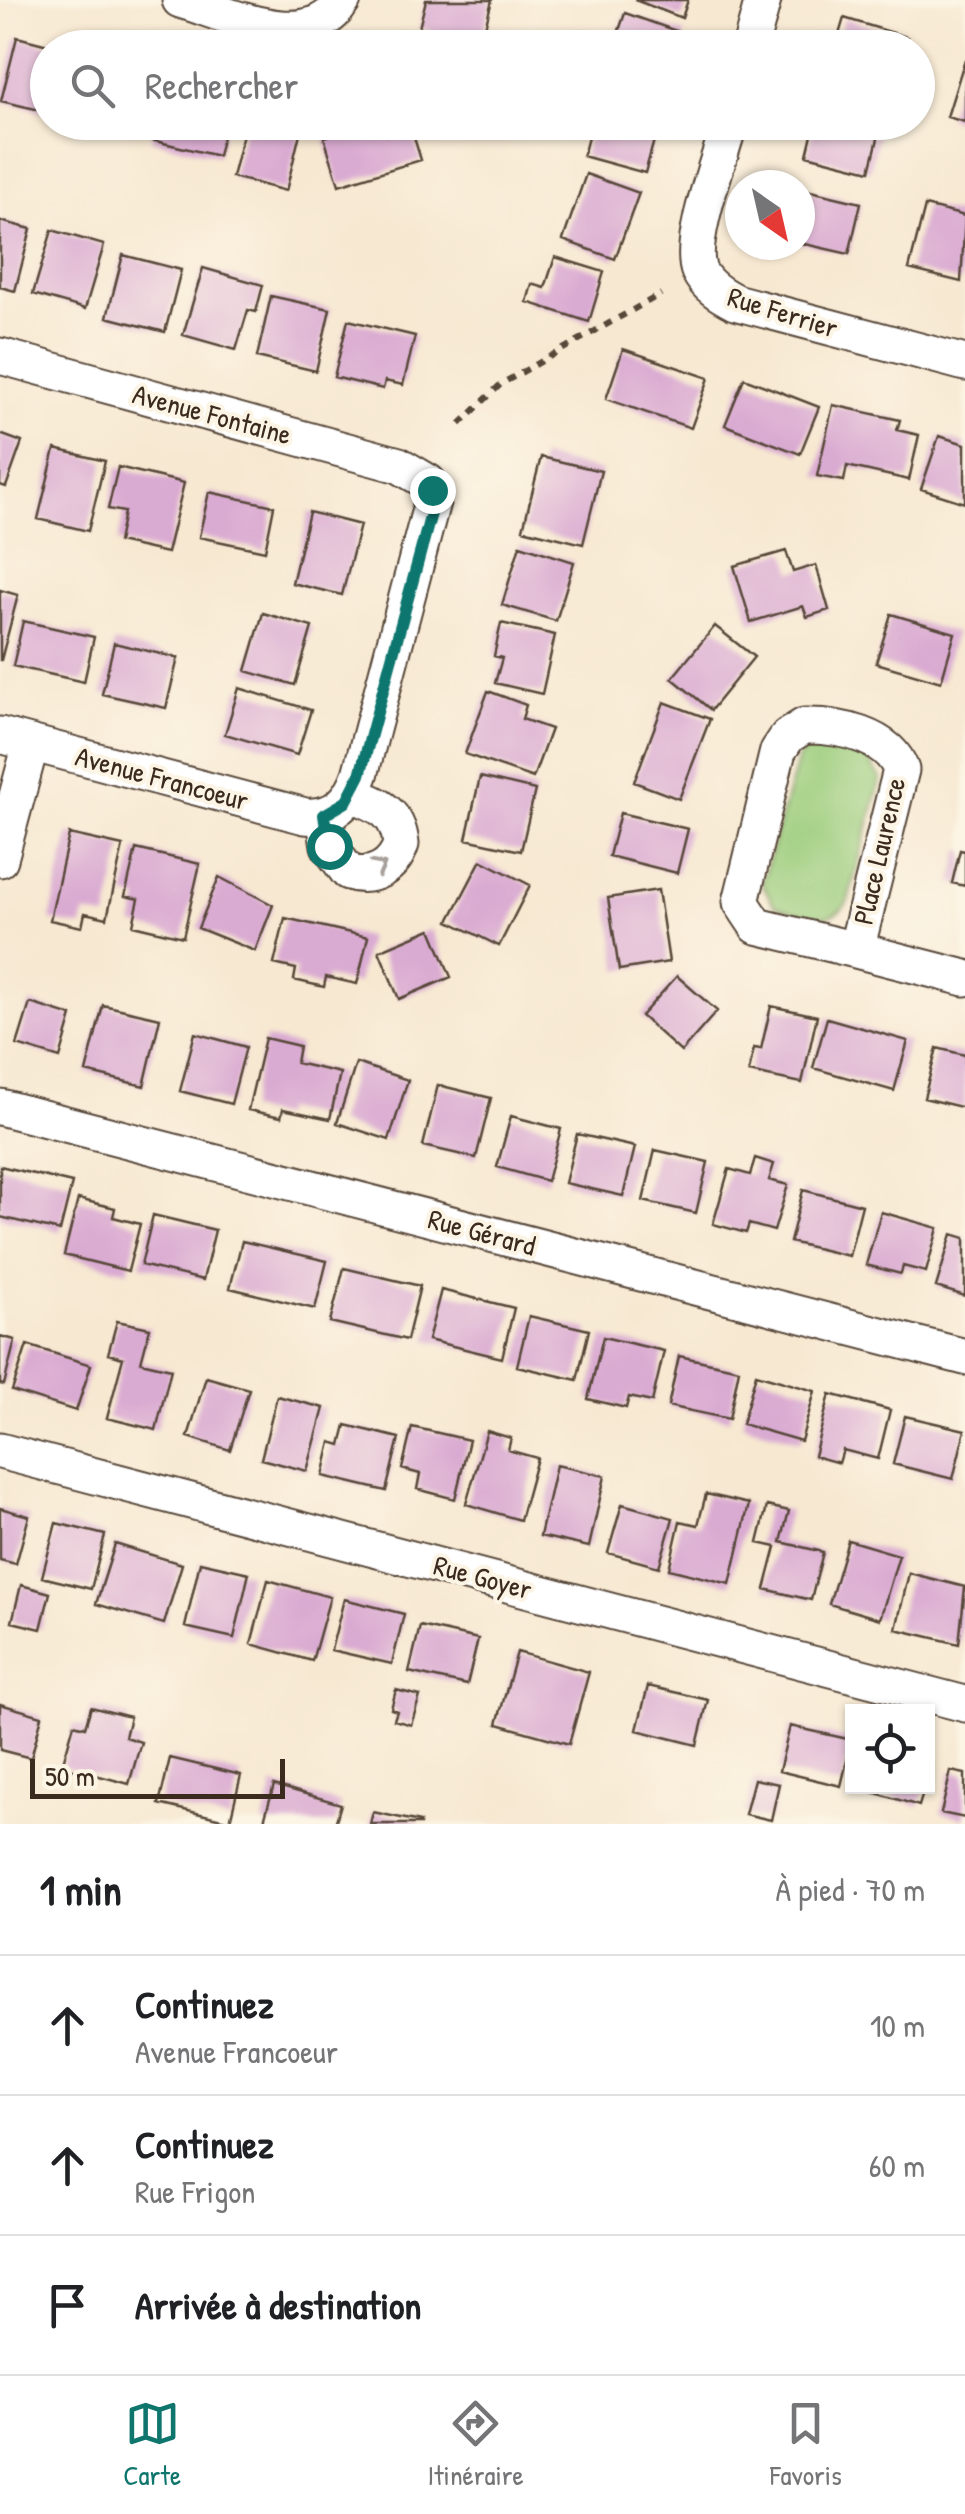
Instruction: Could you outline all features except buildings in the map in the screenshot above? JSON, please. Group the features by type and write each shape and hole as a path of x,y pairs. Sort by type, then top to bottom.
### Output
{"street":[{"path":"180,0 271,26 306,30 331,19 342,0"},
{"path":"755,30 763,0"},
{"name":"Rue Ferrier","path":"725,140 699,238 697,264 706,282 735,302 965,363"},
{"name":"Avenue Fontaine","path":"0,356 399,466 422,476 432,490 433,506 338,805"},
{"name":"Place Laurence","path":"856,950 901,770 893,753 878,742 827,726 804,726 788,736 778,752 741,902 757,926 965,978"},
{"path":"0,859 16,739"},
{"name":"Avenue Francoeur","path":"16,739 305,816 338,805"},
{"name":"Rue Gérard","path":"0,1107 965,1357"},
{"name":"Rue Goyer","path":"0,1451 965,1704"}],"path":[{"path":"460,424 487,394 511,378 661,294"}],"green space":[{"path":"819,744 868,759 881,779 848,901 842,909 825,917 774,905 762,883 798,757"}],"route":[{"path":"329,846 324,815 346,802 360,775 433,506 432,490"}]}
